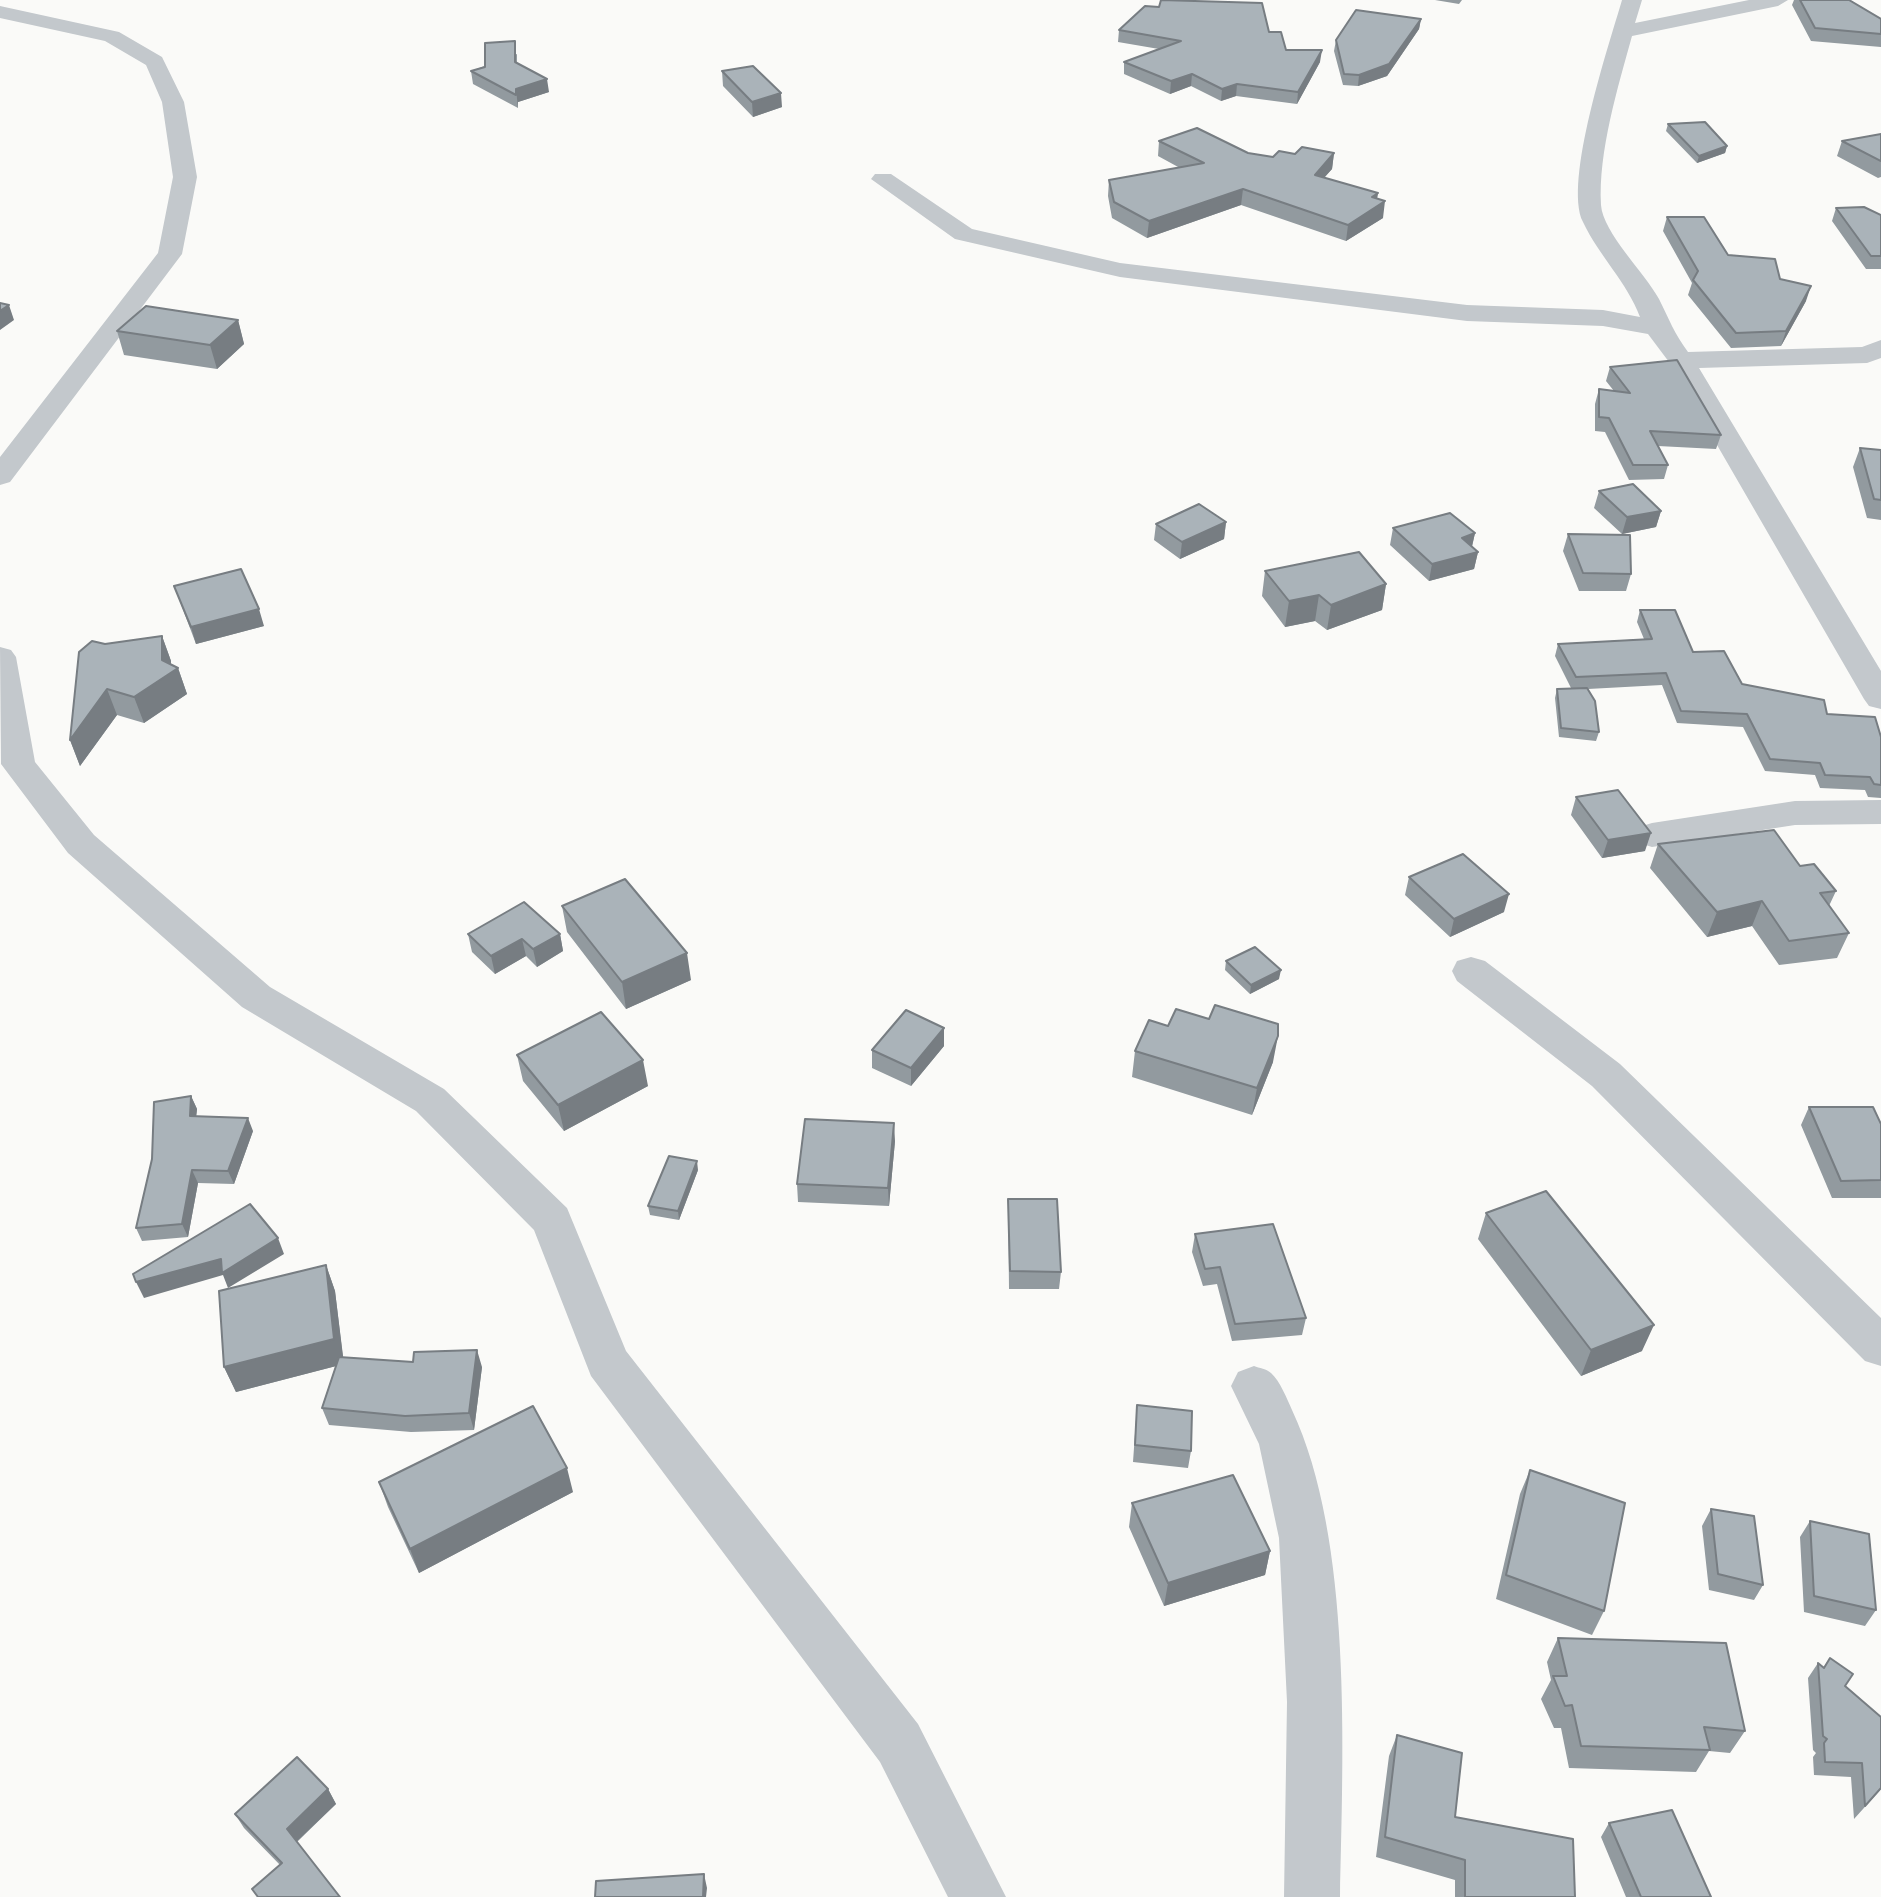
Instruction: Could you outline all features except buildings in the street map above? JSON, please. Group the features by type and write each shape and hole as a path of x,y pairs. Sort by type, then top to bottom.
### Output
{"street":[{"path":"1632,0 1599,115 1589,207 1595,223 1646,299 1657,328 1681,360 1881,699"},
{"path":"1623,32 1778,0"},
{"path":"0,12 112,36 155,61 173,102 185,177 170,254 0,476"},
{"path":"883,179 964,234 1120,270 1467,313 1603,318 1657,328"},
{"path":"1681,360 1867,355 1881,348"},
{"path":"0,657 18,764 81,844 256,997 430,1100 552,1220 607,1362 899,1743 978,1897"},
{"path":"1652,835 1795,813 1881,812"},
{"path":"1471,971 1606,1075 1881,1347"},
{"path":"1254,1386 1275,1417 1290,1460 1306,1548 1317,1747 1312,1897"}]}
